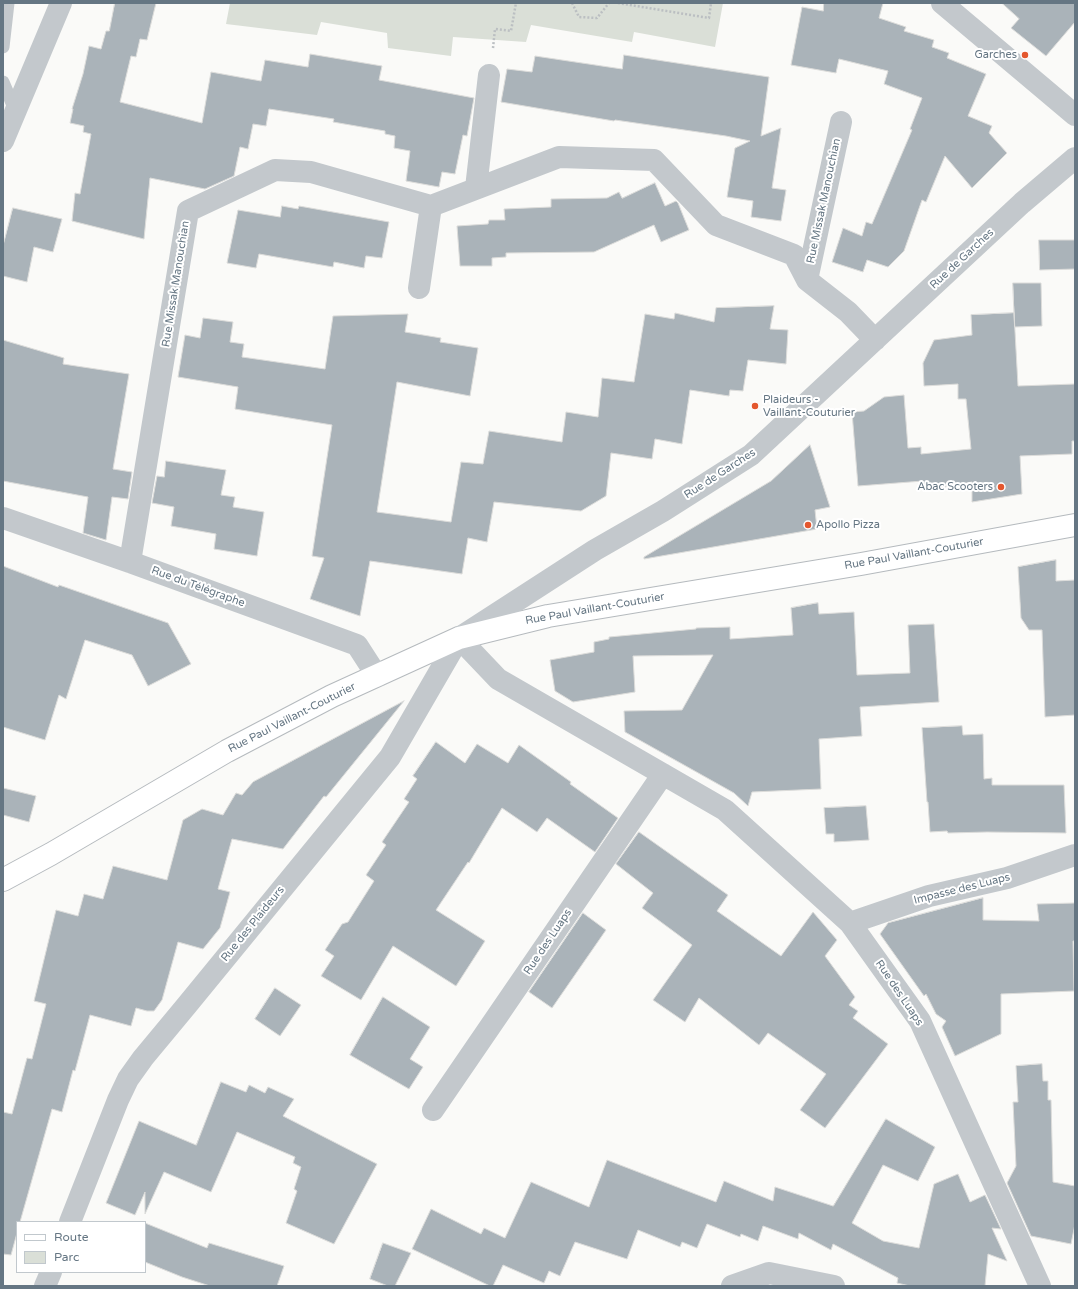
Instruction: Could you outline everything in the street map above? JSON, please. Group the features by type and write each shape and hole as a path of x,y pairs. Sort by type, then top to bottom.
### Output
{"main road":[{"name":"Rue Paul Vaillant-Couturier","path":"3,880 51,854 227,751 332,696 459,638 548,616 861,564 1075,525"}],"street":[{"path":"3,141 61,3"},
{"path":"942,3 1075,115"},
{"path":"476,188 489,75"},
{"name":"Rue Missak Manouchian","path":"807,280 840,122"},
{"name":"Rue Missak Manouchian","path":"130,562 188,211 275,170 311,172 431,206 559,157 654,160 716,225 794,255 807,280 848,312 876,340"},
{"name":"Rue de Garches","path":"459,638 595,550 663,511 751,455 1022,203 1075,158"},
{"path":"419,288 431,206"},
{"name":"Rue du Télégraphe","path":"3,518 130,562 357,645 377,676"},
{"name":"Rue des Luaps","path":"459,638 498,679 725,810 850,923 920,1021 1040,1286"},
{"name":"Rue des Plaideurs","path":"70,1221 118,1100 128,1079 186,1005 390,758 459,638"},
{"name":"Rue des Luaps","path":"433,1110 663,774"},
{"name":"Impasse des Luaps","path":"850,923 929,896 1007,878 1075,855"},
{"path":"45,1286 51,1273"},
{"path":"732,1286 769,1273 834,1286"}],"lane":[{"path":"3,47 8,3"},
{"path":"3,82 16,110"}],"path":[{"path":"489,75 495,29 510,31 516,3"},
{"path":"572,3 578,17 597,18 609,3"},
{"path":"618,3 709,18 711,3"}],"green space":[{"path":"230,3 723,3 715,47 634,32 632,42 531,25 526,42 453,37 451,56 388,48 387,33 321,22 317,35 226,24"}],"building":[{"path":"115,3 156,3 147,40 140,39 136,57 131,56 120,102 202,123 211,72 261,81 265,60 308,67 310,54 382,66 379,80 474,98 467,136 463,135 455,174 442,172 439,187 406,181 410,151 394,148 395,136 385,134 385,131 333,122 334,119 269,109 266,126 253,124 248,149 240,147 234,176 205,189 150,178 144,239 72,221 75,193 80,194 91,134 83,132 84,126 70,123 72,109 83,74 89,46 101,49 106,31 109,31"},
{"path":"824,3 883,3 879,18 906,27 904,31 934,40 932,47 949,53 947,58 986,74 968,116 992,126 989,133 1007,153 972,188 945,156 926,202 922,200 904,251 888,267 867,260 863,272 832,262 843,228 862,236 866,222 872,224 912,130 910,129 922,98 884,84 888,71 839,59 836,73 791,65 802,7 823,11"},
{"path":"1002,3 1075,3 1075,22 1046,56 1011,28 1019,19"},
{"path":"624,55 769,77 761,136 781,128 772,188 786,190 781,221 751,217 753,201 727,197 735,148 750,141 726,136 614,121 501,102 507,69 532,72 535,56 622,69"},
{"path":"655,183 665,206 676,201 678,203 689,230 661,242 654,225 594,252 506,253 506,257 492,258 492,266 460,266 457,226 488,224 489,220 505,220 504,209 551,207 551,199 607,198 619,192 622,198"},
{"path":"282,206 298,209 299,206 389,222 382,258 366,256 364,268 334,262 333,267 259,254 256,268 227,263 238,210 280,217"},
{"path":"13,208 62,219 53,252 34,247 27,282 3,276 3,246"},
{"path":"1039,240 1075,240 1075,269 1040,270"},
{"path":"1013,283 1041,283 1042,326 1015,327"},
{"path":"774,306 770,329 788,330 786,364 748,360 743,391 730,390 729,396 690,390 682,444 655,439 652,459 611,453 606,496 581,511 494,502 487,542 468,538 462,574 370,561 360,616 310,599 324,558 312,556 332,425 235,409 238,387 178,377 185,335 200,338 203,318 233,322 230,342 244,344 242,357 325,369 333,316 408,314 405,332 441,338 440,342 478,348 470,396 397,382 377,512 451,522 461,462 483,464 489,431 562,442 566,412 598,417 602,378 634,382 645,314 674,319 675,313 714,322 716,308"},
{"path":"1014,313 1018,386 1075,384 1075,441 1072,441 1072,454 1020,456 1022,494 972,502 972,482 924,491 923,481 858,486 852,412 864,411 884,397 904,395 908,448 921,447 921,454 971,449 966,399 958,399 958,384 924,386 923,363 934,340 972,335 971,315"},
{"path":"3,340 64,358 63,364 129,374 113,469 132,472 128,499 112,497 106,540 83,533 88,497 3,481"},
{"path":"810,445 830,507 815,510 817,529 644,559 644,557 771,481"},
{"path":"166,461 226,470 221,495 235,497 233,507 264,512 257,556 214,549 216,534 171,526 174,507 152,503 157,476 164,477"},
{"path":"1056,560 1056,581 1075,580 1075,715 1045,717 1042,630 1029,630 1021,618 1018,567"},
{"path":"3,566 58,587 59,585 168,623 191,664 148,686 132,655 85,640 66,699 59,695 45,740 3,727"},
{"path":"818,603 819,614 854,612 857,675 910,673 908,625 934,624 939,702 860,707 862,736 819,739 821,789 752,792 748,806 734,793 625,732 624,711 682,710 713,655 633,656 635,692 573,702 555,691 550,660 594,652 594,642 609,639 609,637 696,628 730,627 730,639 793,635 791,608"},
{"path":"404,701 326,797 324,796 283,849 232,839 218,889 230,892 220,928 203,949 178,942 162,1000 154,1011 136,1008 131,1026 90,1015 62,1112 52,1109 20,1221 16,1221 16,1237 11,1255 3,1254 3,1112 12,1114 27,1058 32,1059 46,1004 34,1001 56,910 78,916 84,894 103,899 113,866 167,880 183,820 202,809 223,815 236,793 242,795 253,782"},
{"path":"962,726 963,735 983,734 984,779 992,778 992,785 1064,785 1066,833 930,832 922,728"},
{"path":"436,742 465,763 477,744 508,763 519,745 618,818 595,852 547,818 537,832 502,808 469,863 468,862 436,910 485,941 456,986 393,946 361,1000 321,976 334,956 325,950 342,924 348,922 374,881 366,875 386,845 382,842 409,802 404,799 417,779 413,776"},
{"path":"3,788 36,796 29,822 3,815"},
{"path":"866,806 869,840 834,842 834,834 826,834 824,808"},
{"path":"639,832 728,895 717,911 781,956 813,912 837,940 825,956 855,997 849,1005 858,1011 853,1018 888,1044 825,1128 800,1110 826,1074 768,1033 759,1045 699,998 685,1022 653,1000 692,945 642,908 653,893 616,864"},
{"path":"983,898 983,920 1039,921 1037,904 1075,903 1075,941 1073,941 1074,991 1001,994 1001,1034 955,1056 942,1027 946,1021 936,1014 926,994 924,996 880,934 888,923"},
{"path":"583,913 606,930 552,1008 529,992"},
{"path":"275,988 301,1005 280,1036 255,1019"},
{"path":"383,997 430,1027 410,1059 423,1067 409,1089 350,1055"},
{"path":"1042,1064 1043,1081 1048,1081 1048,1100 1051,1100 1053,1182 1075,1186 1075,1224 1071,1244 1031,1236 1007,1183 1016,1166 1013,1102 1018,1102 1016,1066"},
{"path":"221,1082 246,1092 249,1085 265,1093 268,1087 294,1099 283,1116 377,1164 334,1244 286,1223 297,1191 294,1189 301,1167 293,1163 295,1157 237,1132 211,1192 164,1172 145,1214 145,1192 135,1215 106,1203 139,1121 196,1145"},
{"path":"886,1119 935,1147 918,1181 883,1165 852,1223 883,1241 919,1248 934,1184 958,1174 970,1202 985,1195 1001,1229 992,1228 1007,1261 988,1254 985,1286 910,1286 897,1283 898,1278 833,1244 831,1250 799,1233 798,1239 763,1226 758,1241 741,1234 740,1237 707,1224 697,1248 682,1242 680,1247 638,1230 627,1259 575,1242 560,1276 549,1271 544,1283 503,1265 493,1286 490,1286 412,1249 431,1209 481,1234 484,1228 505,1238 531,1182 589,1207 607,1160 716,1202 724,1181 773,1201 775,1187 833,1206"},
{"path":"146,1223 207,1248 209,1243 284,1266 277,1286 210,1286 182,1277 146,1262"},
{"path":"383,1243 411,1253 395,1286 388,1286 370,1279"}],"place":[{"name":"Garches","path":"1025,55"},
{"name":"Plaideurs - Vaillant-Couturier","path":"755,406"},
{"name":"Abac Scooters","path":"1001,487"},
{"name":"Apollo Pizza","path":"808,525"}]}
